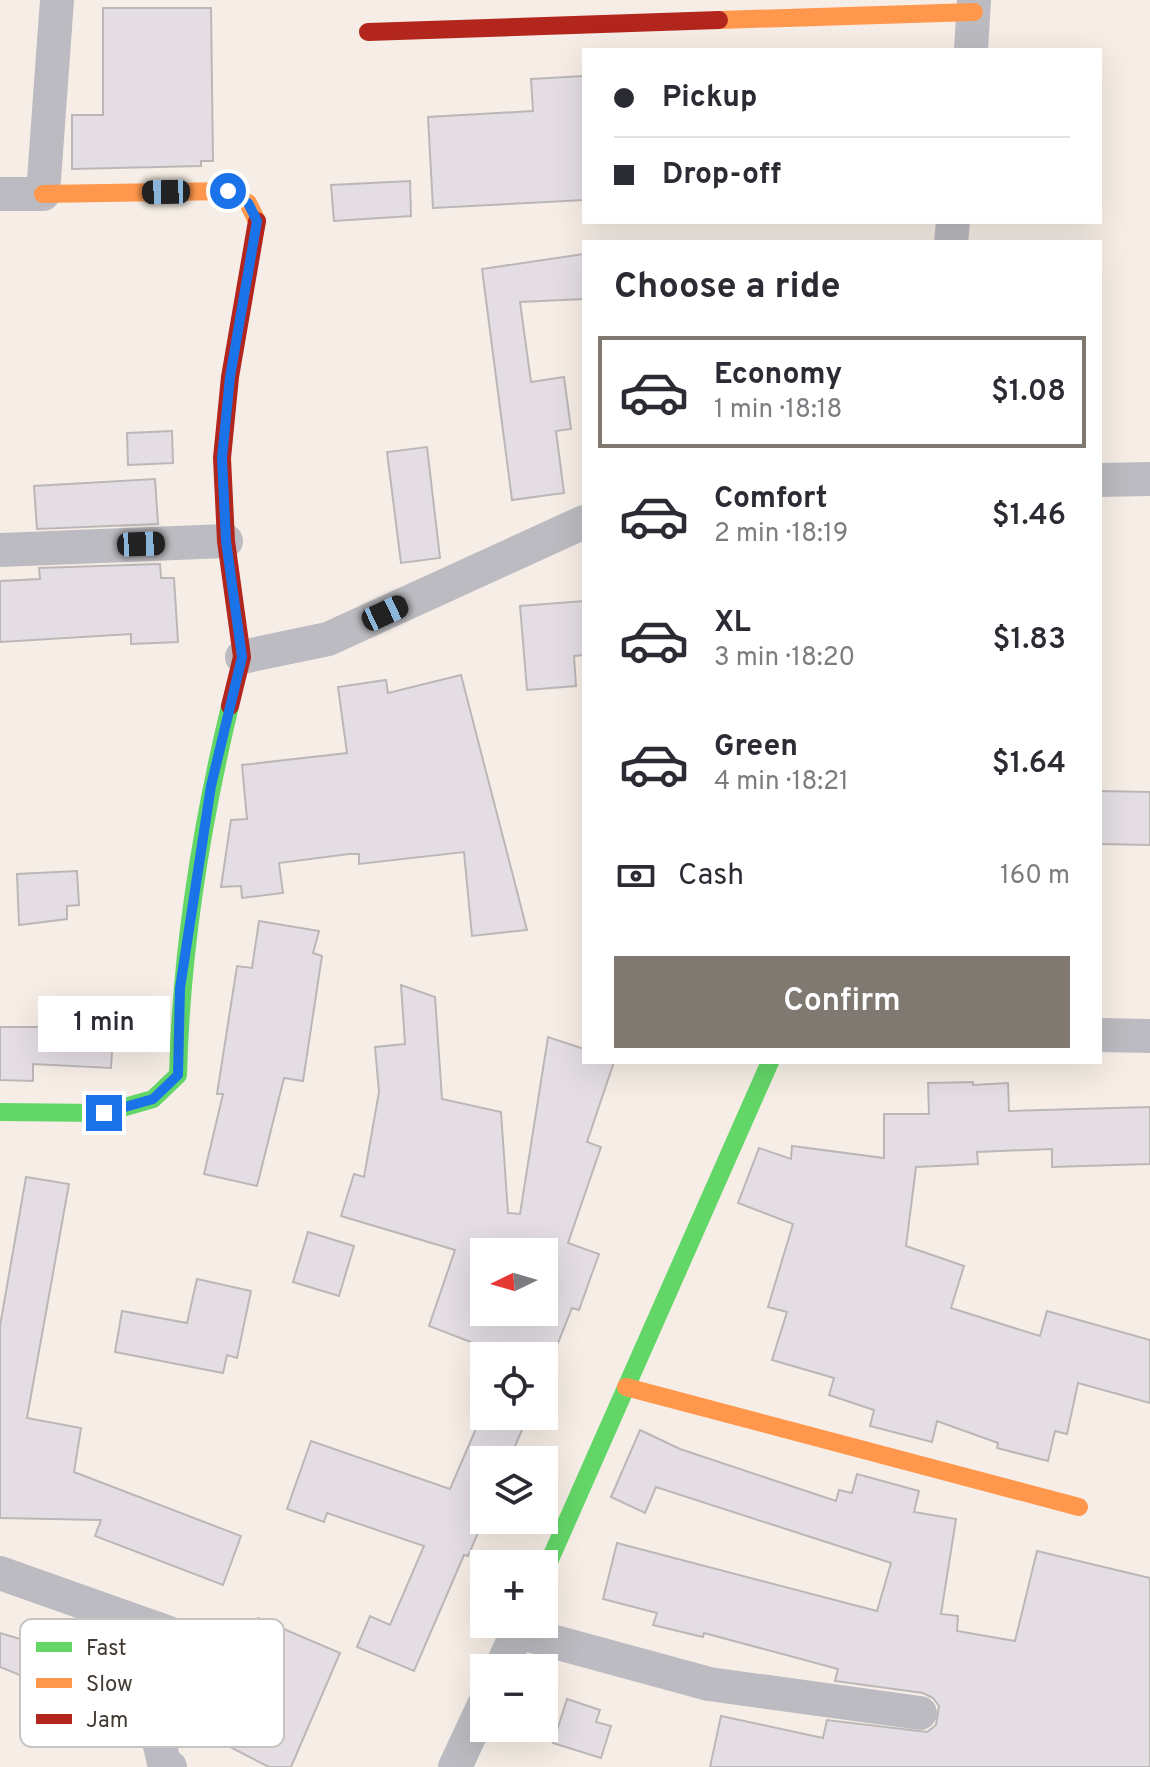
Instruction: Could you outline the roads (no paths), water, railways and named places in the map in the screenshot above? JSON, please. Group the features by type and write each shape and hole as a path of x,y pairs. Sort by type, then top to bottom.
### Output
{"street":[{"path":"43,194 57,0"},
{"path":"368,32 974,6 971,48"},
{"path":"0,194 228,191 248,203 257,221 230,377 222,458 226,541 242,657 211,786 180,988 178,1075 153,1099 104,1113 0,1112"},
{"path":"1102,480 1150,479"},
{"path":"242,657 328,639 582,523"},
{"path":"0,550 226,541"},
{"path":"1102,1035 1150,1036"},
{"path":"554,1550 769,1064"},
{"path":"626,1387 1079,1507"},
{"path":"0,1573 130,1619"},
{"path":"554,1638 709,1684 920,1713"},
{"path":"455,1767 470,1735"},
{"path":"160,1747 164,1763 170,1767"}]}
